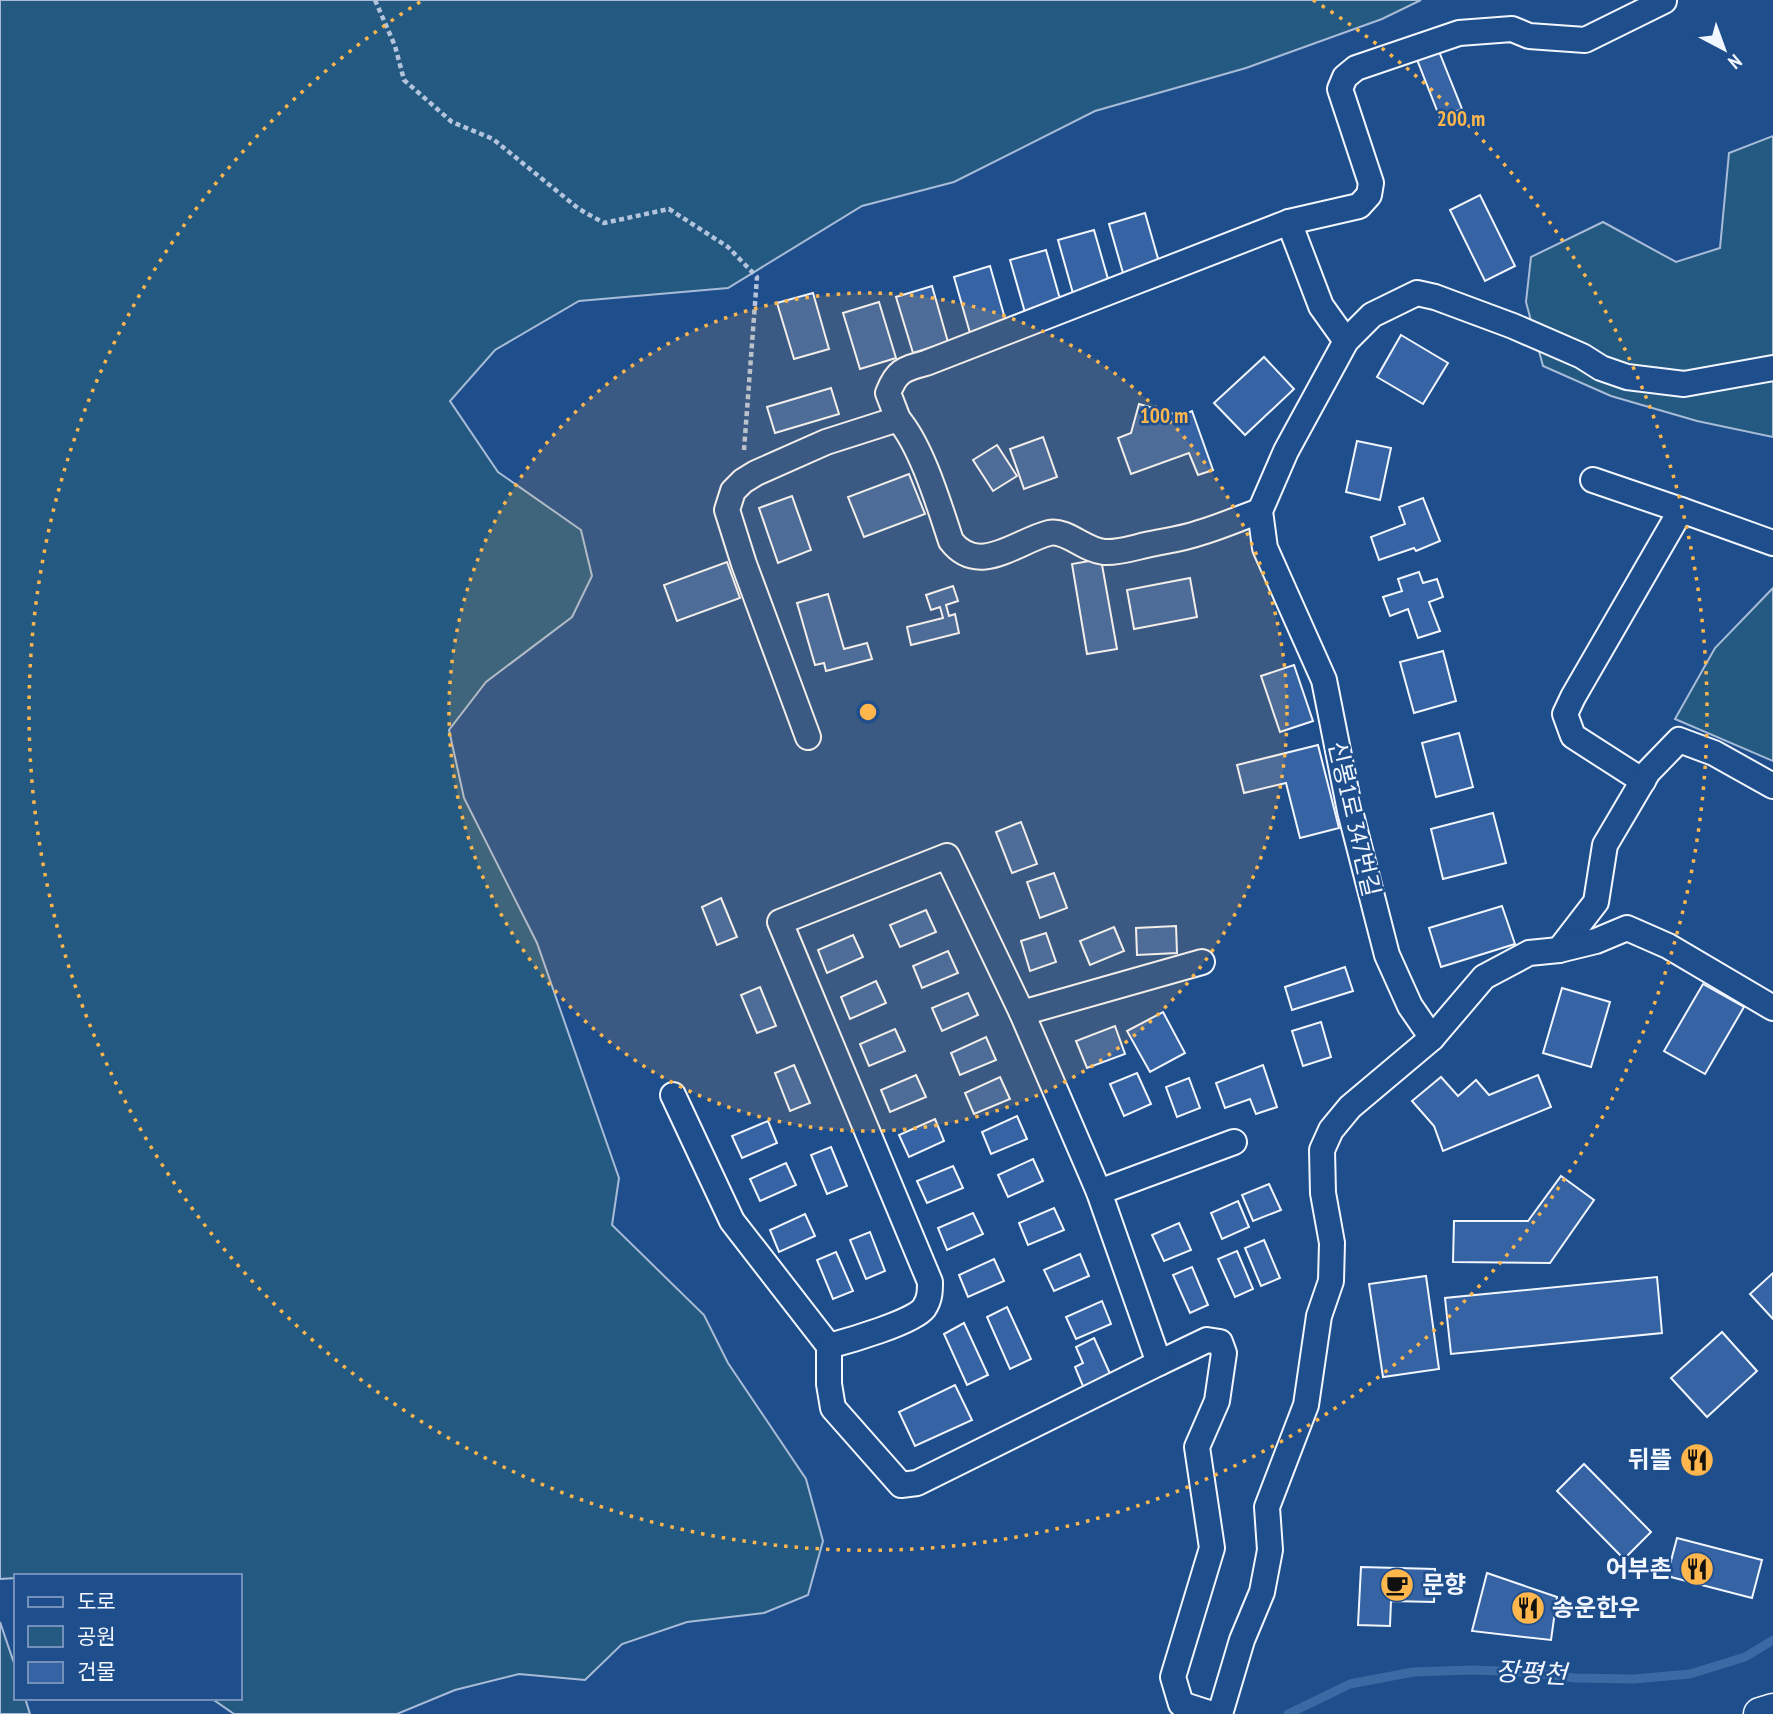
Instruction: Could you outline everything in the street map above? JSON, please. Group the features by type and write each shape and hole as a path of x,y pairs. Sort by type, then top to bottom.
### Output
{"street":[{"path":"1664,1 1585,40 1529,36 1512,29 1459,33 1356,68 1345,76 1340,89 1371,183 1369,195 1359,206 1289,222 926,363 906,368 894,377 888,393 898,419 916,446 951,541 958,550 968,555 984,556 1008,551 1051,533 1065,534 1079,544 1103,552 1124,550 1198,534 1260,511 1292,440 1346,341 1372,315 1417,293 1513,326 1582,356 1601,368 1627,377 1684,384 1773,368"},
{"path":"1289,222 1321,306 1346,341"},
{"path":"808,737 727,510 733,491 756,473 827,442 898,419"},
{"path":"1593,480 1773,543"},
{"path":"1643,781 1573,736 1564,714 1681,510"},
{"name":"신봉1로 347번길","path":"1260,511 1265,548 1324,680 1350,811 1387,955 1410,1006 1432,1038"},
{"path":"1559,950 1596,902 1605,845 1648,772 1679,740 1714,753 1773,786"},
{"path":"829,1346 872,1334 923,1311 930,1295 930,1282 780,922 947,856 1022,1013 1099,1192 1158,1363"},
{"path":"1220,1714 1242,1640 1262,1592 1269,1550 1267,1507 1306,1405 1319,1316 1331,1280 1332,1243 1323,1193 1322,1150 1331,1130 1350,1107 1432,1038 1484,977 1529,953 1596,942 1627,928 1668,946 1773,1008"},
{"path":"1022,1013 1202,962"},
{"path":"673,1095 732,1221 829,1346 829,1384 833,1408 901,1485 917,1483 1207,1340 1220,1342 1224,1353 1217,1401 1198,1447 1212,1548 1173,1677 1181,1704 1212,1714"},
{"path":"1099,1192 1234,1142"},
{"path":"1760,1714 1773,1710"}],"path":[{"path":"374,0 395,46 404,80 452,122 493,139 579,209 604,223 669,209 728,247 757,277 743,458"}],"green space":[{"path":"0,0 1421,0 1382,19 1246,68 1095,111 954,182 862,206 728,288 579,301 495,350 450,401 498,472 581,530 592,576 572,617 486,682 449,730 464,798 537,943 619,1178 612,1225 704,1315 728,1363 806,1479 823,1541 808,1595 764,1613 687,1622 622,1644 585,1680 519,1674 455,1690 397,1714 234,1714 214,1700 242,1700 242,1574 14,1574 14,1578 0,1579"},
{"path":"1773,136 1773,437 1697,421 1611,396 1543,366 1526,302 1531,257 1603,222 1676,262 1720,248 1729,153"},
{"path":"1773,588 1773,761 1675,719 1715,648"},
{"path":"0,1622 14,1663 14,1700 26,1700 30,1714 0,1714"}],"building":[{"path":"1438,49 1462,109 1440,118 1416,57"},
{"path":"1480,195 1515,266 1485,281 1450,210"},
{"path":"1145,213 1161,269 1125,280 1109,224"},
{"path":"1094,230 1110,286 1074,297 1058,240"},
{"path":"1046,250 1062,306 1026,316 1010,260"},
{"path":"990,266 1006,322 970,333 954,277"},
{"path":"932,286 948,342 913,353 896,297"},
{"path":"813,293 829,349 794,359 777,303"},
{"path":"879,302 896,358 860,369 843,313"},
{"path":"1401,335 1448,363 1423,404 1377,377"},
{"path":"1264,357 1294,389 1245,435 1214,403"},
{"path":"831,388 839,414 775,433 767,407"},
{"path":"1139,404 1181,416 1192,411 1213,470 1198,475 1189,453 1131,474 1118,438 1131,433"},
{"path":"1043,437 1057,477 1024,489 1010,449"},
{"path":"1357,441 1391,448 1380,500 1346,492"},
{"path":"997,445 1017,476 993,491 973,460"},
{"path":"909,474 925,514 864,537 848,497"},
{"path":"792,496 811,550 778,563 759,508"},
{"path":"1423,498 1440,541 1416,551 1414,548 1379,560 1371,537 1405,524 1399,507"},
{"path":"1101,559 1117,649 1087,654 1072,564"},
{"path":"727,562 740,598 677,621 664,585"},
{"path":"1419,572 1423,583 1437,579 1443,597 1429,602 1440,631 1418,638 1408,609 1390,616 1383,597 1402,591 1398,579"},
{"path":"1190,578 1197,617 1134,629 1127,590"},
{"path":"953,586 958,601 946,605 949,616 955,614 959,633 911,645 907,627 943,618 940,607 931,610 926,595"},
{"path":"828,594 844,649 867,643 872,659 826,671 824,663 815,665 797,603"},
{"path":"1443,651 1456,701 1414,713 1400,662"},
{"path":"1294,665 1313,721 1280,732 1261,676"},
{"path":"1459,733 1473,787 1436,797 1422,743"},
{"path":"1318,745 1339,828 1300,838 1286,783 1244,793 1237,765"},
{"path":"1493,813 1506,863 1443,879 1431,829"},
{"path":"1021,822 1037,864 1012,873 996,832"},
{"path":"1054,873 1067,908 1040,918 1027,882"},
{"path":"721,898 737,937 717,945 702,907"},
{"path":"1502,906 1515,944 1441,967 1429,928"},
{"path":"926,910 936,932 900,947 890,925"},
{"path":"1176,926 1177,953 1137,955 1136,928"},
{"path":"1114,927 1124,951 1090,965 1080,941"},
{"path":"1046,933 1056,962 1030,971 1021,941"},
{"path":"853,935 863,957 827,973 818,950"},
{"path":"948,951 958,973 922,988 913,966"},
{"path":"1345,967 1353,991 1292,1010 1285,987"},
{"path":"876,981 886,1003 850,1019 841,997"},
{"path":"1703,984 1744,1007 1705,1074 1664,1051"},
{"path":"760,987 776,1026 757,1033 741,995"},
{"path":"1562,988 1610,1002 1591,1067 1543,1053"},
{"path":"968,993 978,1015 942,1031 932,1008"},
{"path":"1163,1012 1185,1053 1150,1072 1127,1031"},
{"path":"1321,1022 1331,1057 1303,1066 1292,1031"},
{"path":"1115,1026 1125,1054 1087,1068 1076,1041"},
{"path":"895,1029 905,1051 869,1066 860,1044"},
{"path":"986,1037 996,1060 960,1075 951,1053"},
{"path":"794,1065 810,1103 790,1111 775,1073"},
{"path":"1263,1065 1277,1107 1256,1114 1250,1099 1225,1108 1216,1083"},
{"path":"1137,1073 1151,1104 1124,1116 1110,1084"},
{"path":"916,1075 926,1097 890,1112 881,1090"},
{"path":"1538,1075 1551,1107 1443,1151 1434,1126 1412,1101 1441,1077 1458,1096 1476,1080 1489,1095"},
{"path":"1000,1077 1010,1099 974,1114 965,1093"},
{"path":"1189,1078 1200,1108 1177,1117 1166,1087"},
{"path":"1017,1116 1027,1139 991,1154 982,1132"},
{"path":"935,1119 944,1141 909,1157 899,1135"},
{"path":"768,1121 777,1143 742,1158 732,1136"},
{"path":"831,1147 847,1186 827,1194 811,1155"},
{"path":"1033,1159 1043,1181 1008,1197 998,1175"},
{"path":"786,1163 796,1185 760,1201 750,1179"},
{"path":"953,1166 963,1188 927,1203 917,1181"},
{"path":"1561,1176 1594,1200 1550,1263 1453,1262 1454,1221 1528,1221"},
{"path":"1269,1184 1281,1210 1253,1221 1242,1195"},
{"path":"1238,1201 1249,1227 1222,1239 1211,1213"},
{"path":"1054,1208 1064,1230 1028,1245 1019,1223"},
{"path":"973,1213 983,1234 947,1250 938,1228"},
{"path":"805,1214 815,1236 779,1252 770,1230"},
{"path":"1179,1223 1191,1250 1164,1261 1152,1235"},
{"path":"870,1232 885,1271 866,1279 850,1240"},
{"path":"1264,1240 1280,1278 1261,1286 1245,1248"},
{"path":"1237,1251 1253,1289 1235,1297 1218,1259"},
{"path":"836,1252 853,1291 833,1299 817,1260"},
{"path":"1080,1254 1089,1276 1054,1291 1044,1270"},
{"path":"994,1259 1004,1281 968,1297 959,1275"},
{"path":"1192,1267 1208,1305 1190,1313 1173,1275"},
{"path":"1773,1273 1773,1319 1750,1294"},
{"path":"1426,1276 1439,1369 1383,1377 1369,1284"},
{"path":"1657,1277 1662,1333 1451,1354 1445,1298"},
{"path":"1102,1301 1111,1324 1076,1339 1066,1317"},
{"path":"1007,1307 1031,1359 1010,1369 987,1317"},
{"path":"964,1323 988,1375 967,1385 944,1334"},
{"path":"1722,1332 1757,1371 1707,1417 1671,1378"},
{"path":"1094,1338 1112,1378 1085,1391 1075,1367 1083,1363 1076,1347"},
{"path":"955,1385 972,1420 915,1446 899,1412"},
{"path":"1584,1464 1651,1532 1624,1559 1557,1491"},
{"path":"1677,1538 1762,1560 1752,1598 1667,1576"},
{"name":"문향","path":"1361,1567 1435,1569 1434,1602 1391,1601 1390,1626 1358,1625"},
{"path":"1487,1573 1557,1597 1551,1640 1472,1631"}],"waterway":[{"name":"장평천","path":"1288,1714 1350,1684 1413,1672 1473,1670 1575,1678 1634,1679 1690,1674 1745,1657 1773,1640"}],"place":[{"name":"뒤뜰","path":"1697,1460"},
{"name":"어부촌","path":"1697,1569"},
{"name":"문향","path":"1397,1585"},
{"name":"송운한우","path":"1528,1608"}]}
